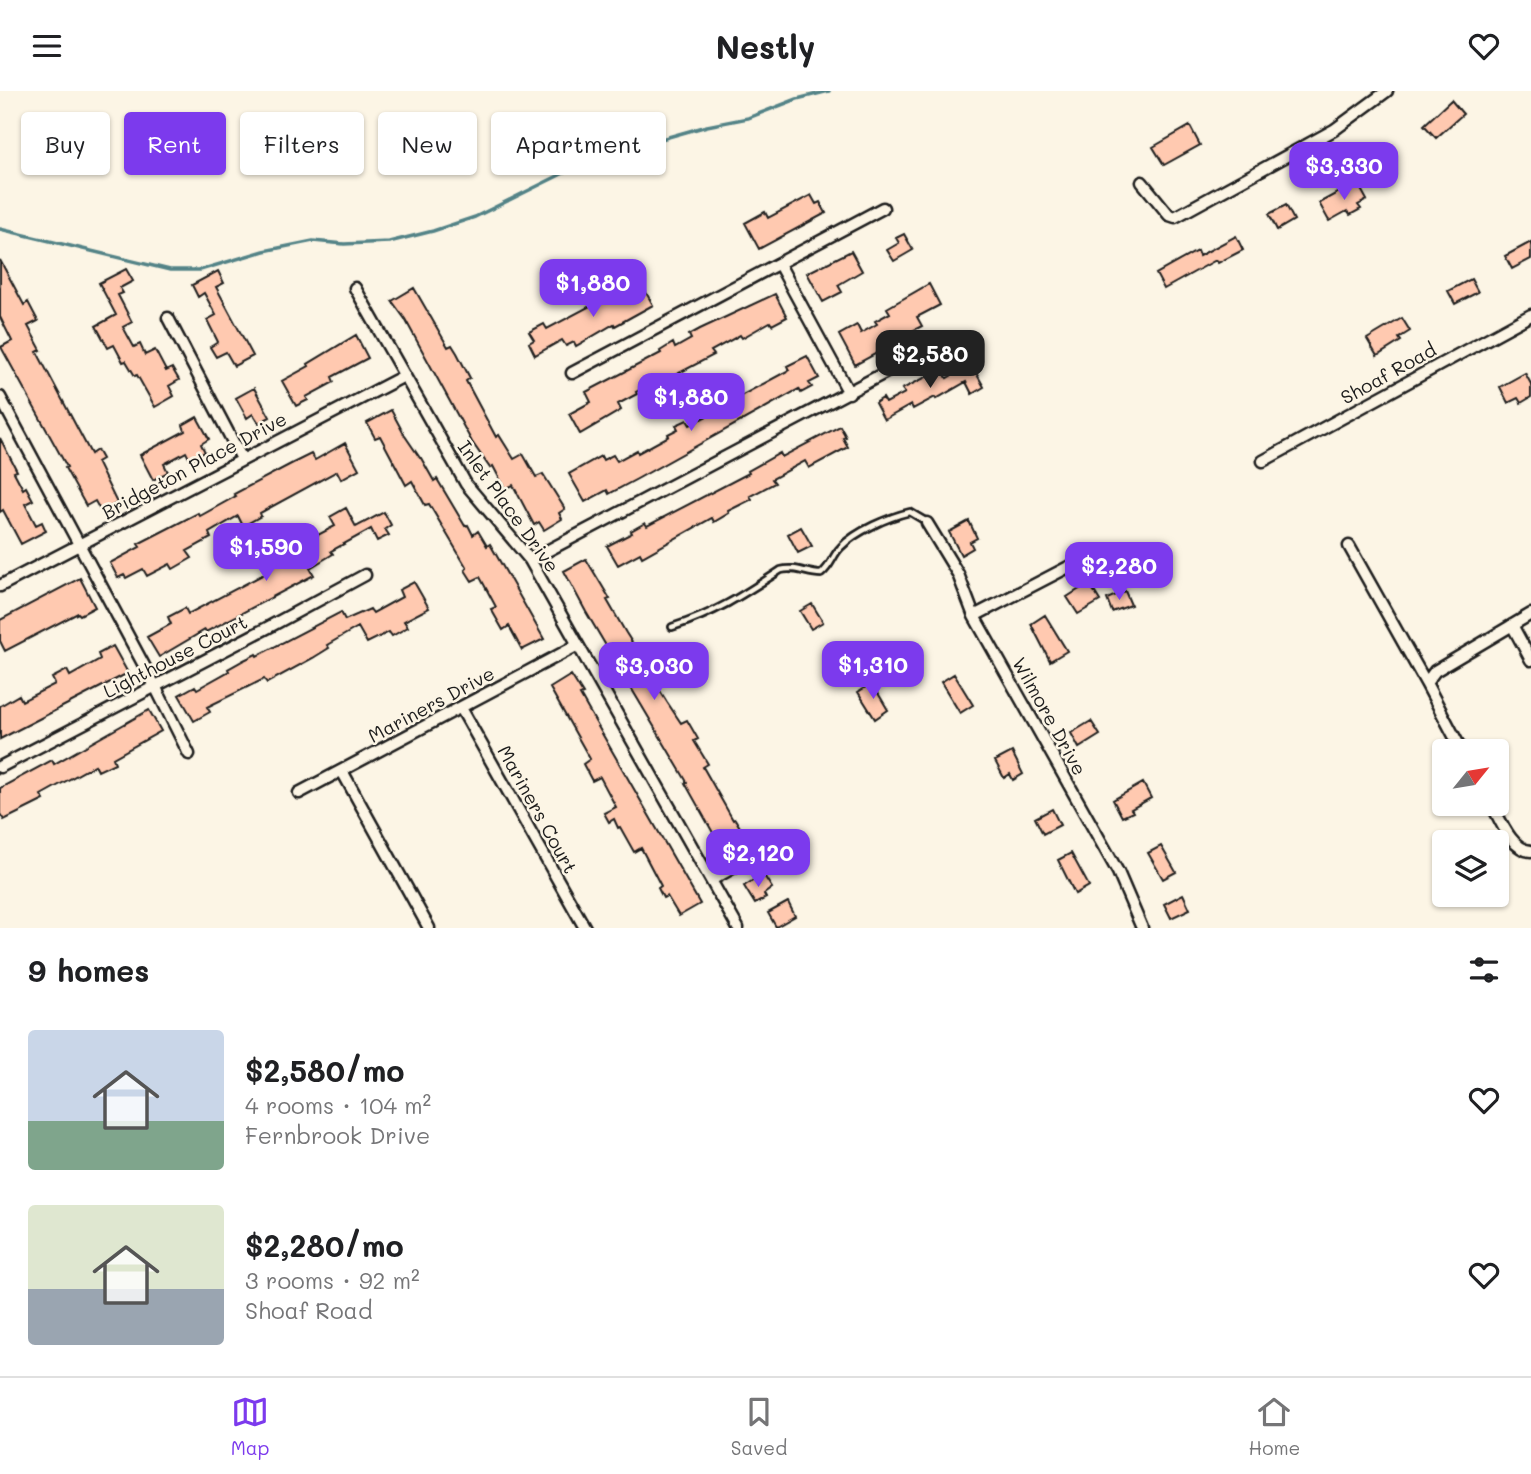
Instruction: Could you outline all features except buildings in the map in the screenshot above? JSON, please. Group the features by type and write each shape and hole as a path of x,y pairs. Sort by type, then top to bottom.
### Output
{"street":[{"path":"1142,182 1169,215 1175,217 1334,130 1387,91"},
{"path":"572,373 883,208"},
{"path":"779,264 849,393"},
{"name":"Inlet Place Drive","path":"355,288 466,484 530,559 738,928"},
{"name":"Shoaf Road","path":"1262,461 1531,315"},
{"path":"168,318 242,459"},
{"path":"530,559 949,339"},
{"name":"Bridgeton Place Drive","path":"0,586 404,376"},
{"path":"0,397 189,754"},
{"name":"Wilmore Drive","path":"927,523 958,574 974,616 1118,872 1142,928"},
{"path":"1349,546 1456,739"},
{"path":"974,616 1080,561"},
{"name":"Lighthouse Court","path":"0,767 365,575"},
{"path":"1426,683 1435,671 1531,614"},
{"path":"1512,625 1531,660"},
{"name":"Mariners Drive","path":"299,793 578,646"},
{"name":"Mariners Court","path":"461,708 585,928"},
{"path":"342,771 429,928"},
{"path":"1499,816 1518,846 1531,851"},
{"path":"711,880 760,853"}],"lane":[{"path":"672,627 704,617 727,605 781,570 789,568 821,574 833,562 839,548 891,517 910,512 927,523"}],"waterway":[{"path":"0,229 170,270 200,270 264,251 313,241 344,244 389,242 475,217 580,165 626,149 707,126 748,118 797,99 829,91"}]}
